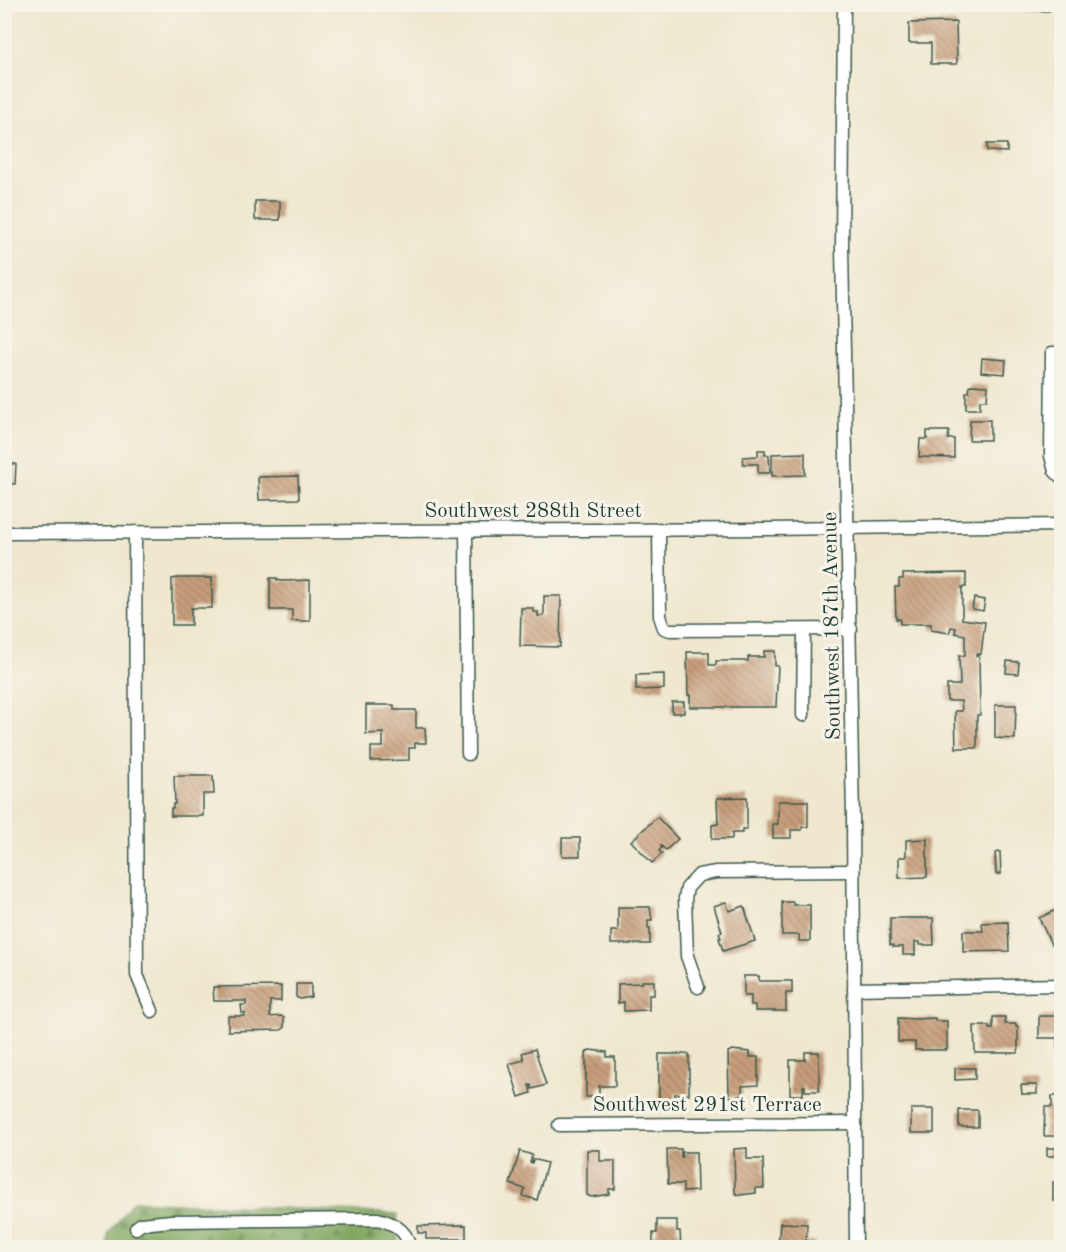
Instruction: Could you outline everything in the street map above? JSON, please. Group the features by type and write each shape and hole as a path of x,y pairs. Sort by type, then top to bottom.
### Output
{"street":[{"name":"Southwest 187th Avenue","path":"844,4 842,248 849,528 856,1248"},
{"path":"1062,353 1052,353 1051,456 1055,471 1062,478"},
{"name":"Southwest 288th Street","path":"4,533 1062,525"},
{"path":"659,529 660,616 664,628 670,630 850,629"},
{"path":"466,530 468,754"},
{"path":"135,532 136,975 152,1011"},
{"path":"803,715 804,630"},
{"path":"698,987 687,956 685,898 687,888 699,875 716,872 853,871"},
{"path":"854,989 1062,985"},
{"name":"Southwest 291st Terrace","path":"559,1125 855,1123"},
{"path":"136,1228 141,1224 171,1221 378,1219 389,1222 405,1233 409,1248"}],"green space":[{"path":"133,1201 397,1214 398,1247 108,1248 108,1235"}],"building":[{"path":"1025,4 1049,4 1049,11 1025,10"},
{"path":"956,22 957,64 931,64 931,43 909,43 909,23"},
{"path":"987,144 1007,144 1007,152 987,151"},
{"path":"255,201 280,201 280,220 255,220"},
{"path":"982,358 1006,360 1005,374 981,372"},
{"path":"970,385 988,386 987,400 980,400 980,409 966,409 966,392 969,392"},
{"path":"970,420 990,420 990,440 969,440"},
{"path":"927,431 949,431 948,439 954,439 954,458 919,457 920,439 927,439"},
{"path":"758,450 765,450 765,455 769,455 770,473 758,473 758,464 743,464 743,457 758,456"},
{"path":"805,453 805,475 772,476 772,454"},
{"path":"4,464 16,464 15,484 4,484"},
{"path":"298,476 299,499 259,500 258,477"},
{"path":"966,573 966,587 962,587 962,619 985,622 981,654 976,654 979,656 980,715 977,715 977,748 956,748 955,711 962,711 961,701 947,701 947,685 960,685 959,656 965,656 965,635 955,633 956,628 951,627 949,633 931,630 931,624 900,624 900,619 896,619 895,587 899,587 899,579 903,579 903,574"},
{"path":"212,578 212,608 191,608 191,625 172,625 172,579"},
{"path":"270,578 283,581 310,580 310,621 292,621 292,610 270,610"},
{"path":"544,596 561,596 560,647 520,646 521,608 533,608 533,612 538,612 538,616 544,616"},
{"path":"974,598 985,600 983,611 972,609"},
{"path":"764,651 775,651 775,666 778,666 776,707 690,707 687,652 709,652 709,665 716,665 716,661 748,661 748,657 764,657"},
{"path":"1007,661 1019,662 1018,674 1006,673"},
{"path":"664,674 664,689 636,690 636,675"},
{"path":"672,702 684,702 684,713 672,713"},
{"path":"366,705 394,705 394,710 416,710 416,728 425,728 426,743 415,743 415,748 409,748 409,760 371,761 371,747 383,747 383,733 366,734"},
{"path":"995,705 1016,705 1015,739 995,738"},
{"path":"174,776 213,776 214,794 203,794 203,816 171,816 171,808 175,804"},
{"path":"747,797 747,829 742,829 742,833 732,833 732,839 712,839 712,825 718,824 717,798"},
{"path":"778,801 808,801 808,827 802,827 802,830 791,830 791,838 773,838 773,824 778,824"},
{"path":"657,817 678,839 666,850 660,845 662,847 659,851 662,854 652,863 631,841"},
{"path":"562,838 580,838 580,856 562,856"},
{"path":"927,839 927,877 899,878 899,857 906,857 906,840"},
{"path":"1000,852 1001,874 996,874 995,853"},
{"path":"726,902 729,911 744,906 755,941 723,951 719,938 721,938 719,933 722,932 714,906"},
{"path":"782,902 793,902 793,905 810,905 810,941 799,941 799,935 782,935"},
{"path":"618,907 650,907 652,920 648,920 648,928 650,928 650,944 611,944 611,931 618,931"},
{"path":"1062,907 1062,939 1051,944 1039,918"},
{"path":"890,918 933,918 934,945 920,945 920,942 915,942 915,955 903,955 903,947 890,945"},
{"path":"1008,922 1009,951 963,952 963,931 983,931 982,923"},
{"path":"744,976 759,976 759,981 792,981 792,993 786,993 786,1011 755,1011 755,1005 751,1005 751,996 744,996"},
{"path":"642,981 654,981 654,995 649,995 649,1010 624,1011 624,1002 618,1003 618,984 642,983"},
{"path":"296,984 311,984 311,997 300,999 296,997"},
{"path":"281,986 281,1001 270,1001 270,1017 284,1018 284,1028 281,1030 228,1031 228,1016 245,1016 241,1005 246,1005 246,1001 214,1001 213,987"},
{"path":"1039,1016 1062,1016 1062,1046 1057,1046 1057,1038 1039,1038"},
{"path":"993,1017 1005,1017 1005,1024 1016,1024 1018,1053 975,1053 974,1026 989,1026 989,1029 993,1029"},
{"path":"898,1018 935,1018 935,1021 947,1021 947,1050 915,1050 915,1042 898,1042"},
{"path":"535,1049 546,1085 532,1089 529,1085 531,1093 519,1097 509,1064 524,1060 522,1053"},
{"path":"589,1050 607,1052 607,1057 615,1057 615,1086 599,1086 599,1097 586,1097 586,1053"},
{"path":"732,1050 750,1052 750,1057 758,1057 758,1085 742,1086 742,1096 729,1097 728,1052"},
{"path":"805,1052 819,1052 819,1091 805,1091 805,1086 803,1086 803,1095 790,1095 790,1060 805,1060"},
{"path":"659,1054 689,1054 689,1094 675,1094 675,1101 659,1101"},
{"path":"955,1068 975,1068 975,1079 955,1080"},
{"path":"1021,1085 1037,1085 1037,1094 1022,1094"},
{"path":"1052,1096 1062,1096 1062,1142 1058,1142 1058,1136 1044,1136 1045,1107 1052,1107"},
{"path":"911,1109 934,1109 934,1133 911,1133"},
{"path":"959,1110 978,1110 978,1127 959,1127"},
{"path":"747,1148 747,1159 763,1159 764,1188 756,1188 756,1193 739,1195 735,1193 734,1149"},
{"path":"1047,1148 1062,1148 1062,1156 1047,1156"},
{"path":"667,1149 681,1149 681,1157 682,1152 696,1152 697,1191 683,1192 683,1184 668,1184"},
{"path":"587,1150 600,1150 600,1161 615,1161 615,1189 609,1189 609,1194 591,1197 587,1195"},
{"path":"520,1151 532,1155 530,1163 533,1159 547,1163 537,1200 523,1196 525,1189 510,1184"},
{"path":"1053,1182 1062,1182 1062,1201 1053,1201"},
{"path":"657,1220 677,1220 681,1248 653,1248 653,1233 657,1233"},
{"path":"780,1223 807,1224 806,1242 815,1242 815,1248 778,1248"},
{"path":"466,1225 466,1239 426,1239 426,1233 418,1233 418,1226"}]}
